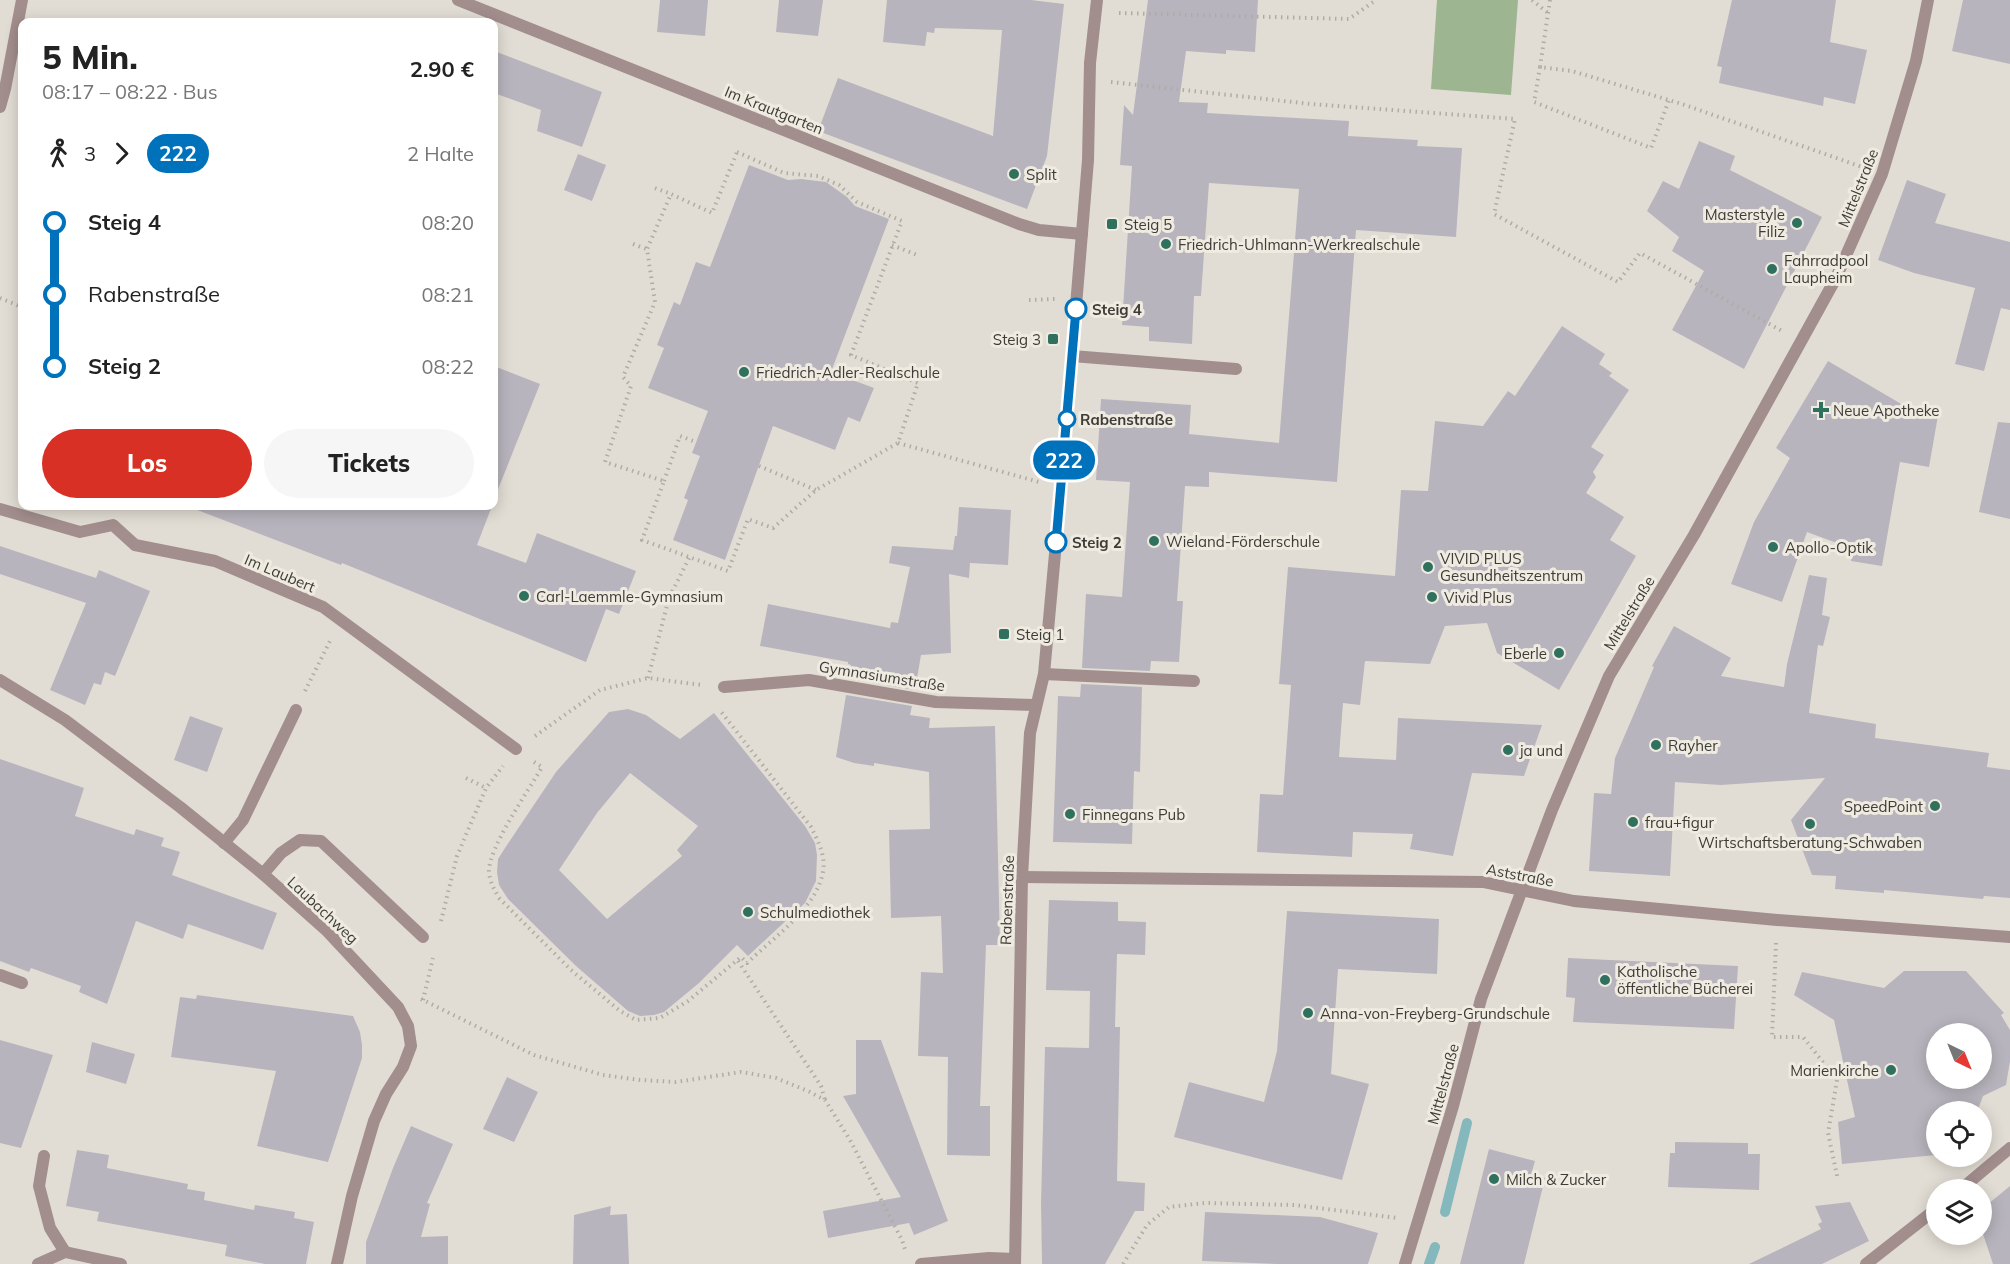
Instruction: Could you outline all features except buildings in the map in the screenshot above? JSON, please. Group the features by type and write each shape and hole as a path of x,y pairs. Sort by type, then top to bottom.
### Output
{"street":[{"path":"19,18 22,0"},
{"name":"Im Krautgarten","path":"458,0 1019,224 1039,230 1082,234"},
{"name":"Mittelstraße","path":"1405,1264 1453,1106 1481,999 1551,810 1609,676 1694,535 1836,278 1882,174 1916,61 1928,0"},
{"name":"Rabenstraße","path":"1015,1262 1022,877 1030,733 1044,674 1061,488 1088,159 1089,79 1096,6"},
{"path":"0,107 18,21"},
{"path":"1072,356 1236,369"},
{"name":"Im Laubert","path":"0,509 80,532 113,525 135,545 215,561 323,608 516,749"},
{"path":"1044,674 1194,681"},
{"name":"Laubachweg","path":"0,680 65,720 263,874 326,930 398,1006 408,1026 411,1046 403,1067 386,1094 374,1121 352,1196 337,1264"},
{"name":"Gymnasiumstraße","path":"724,687 809,680 936,702 1036,705"},
{"path":"224,843 243,820 296,710"},
{"path":"263,874 281,853 300,840 321,841 423,937"},
{"name":"Aststraße","path":"1022,877 1484,882 1574,901 1777,920 2010,937"},
{"path":"0,975 22,983"},
{"path":"1973,1179 2010,1148"},
{"path":"44,1156 39,1186 50,1228 65,1252"},
{"path":"1866,1264 1926,1217"},
{"path":"38,1264 65,1252 121,1264"},
{"path":"921,1264 990,1258 1015,1262"}],"path":[{"path":"1096,6 1349,19 1376,0"},
{"path":"1532,0 1548,14"},
{"path":"1550,0 1534,102 1651,148 1669,100"},
{"path":"1540,67 1572,71 1669,100 1882,174"},
{"path":"1089,79 1311,104 1515,119 1494,214 1618,282 1640,252 1802,341"},
{"path":"656,188 712,213 737,152 784,173 818,176 839,185 857,202 902,221 851,355 918,382 898,443 816,490 773,528 748,519 728,571 642,540 680,436 696,442"},
{"path":"664,481 605,462 631,386 623,377 655,302 647,249 671,195"},
{"path":"633,244 647,249"},
{"path":"892,245 917,255"},
{"path":"0,298 18,305"},
{"path":"898,443 1061,488"},
{"path":"759,466 816,490"},
{"path":"648,678 669,598 689,558"},
{"path":"296,710 340,621"},
{"path":"439,932 457,856 486,789 516,749 600,690 648,678 724,687"},
{"path":"516,749 543,767 493,853 489,870 491,884 499,898 571,970 620,1011 636,1020 660,1018 688,1001 741,957 747,963 802,911 816,894 824,870 820,846 811,827 709,696 709,685"},
{"path":"466,778 486,789"},
{"path":"1777,920 1772,1037 1803,1037 1838,1080 1828,1133 1838,1180"},
{"path":"434,953 423,1001 534,1055 603,1075 640,1080 676,1082 741,1072 776,1078 825,1101"},
{"path":"738,961 821,1086 825,1101 850,1140 902,1239 906,1256"},
{"path":"1123,1264 1147,1225 1170,1207 1204,1203 1295,1205 1419,1221"}],"green space":[{"path":"1437,0 1518,0 1511,95 1431,89"}],"waterway":[{"path":"1445,1212 1467,1123"},
{"path":"1429,1264 1435,1247"}],"bus line":[{"name":"222","path":"1056,542 1076,309"}],"place":[{"name":"Split","path":"1014,174"},
{"name":"Masterstyle Filiz","path":"1797,223"},
{"name":"Steig 5","path":"1112,224"},
{"name":"Friedrich-Uhlmann-Werkrealschule","path":"1166,244"},
{"name":"Fahrradpool Laupheim","path":"1772,269"},
{"name":"Steig 4","path":"1076,309"},
{"name":"Steig 3","path":"1053,339"},
{"name":"Friedrich-Adler-Realschule","path":"744,372"},
{"name":"Neue Apotheke","path":"1821,410"},
{"name":"Rabenstraße","path":"1067,419"},
{"name":"Wieland-Förderschule","path":"1154,541"},
{"name":"Steig 2","path":"1056,542"},
{"name":"Apollo-Optik","path":"1773,547"},
{"name":"VIVID PLUS Gesundheitszentrum","path":"1428,567"},
{"name":"Carl-Laemmle-Gymnasium","path":"524,596"},
{"name":"Vivid Plus","path":"1432,597"},
{"name":"Steig 1","path":"1004,634"},
{"name":"Eberle","path":"1559,653"},
{"name":"Rayher","path":"1656,745"},
{"name":"ja und","path":"1508,750"},
{"name":"SpeedPoint","path":"1935,806"},
{"name":"Finnegans Pub","path":"1070,814"},
{"name":"frau+figur","path":"1633,822"},
{"name":"Wirtschaftsberatung-Schwaben","path":"1810,824"},
{"name":"Schulmediothek","path":"748,912"},
{"name":"Katholische öffentliche Bücherei","path":"1605,980"},
{"name":"Anna-von-Freyberg-Grundschule","path":"1308,1013"},
{"name":"Marienkirche","path":"1891,1070"},
{"name":"Milch & Zucker","path":"1494,1179"}]}
